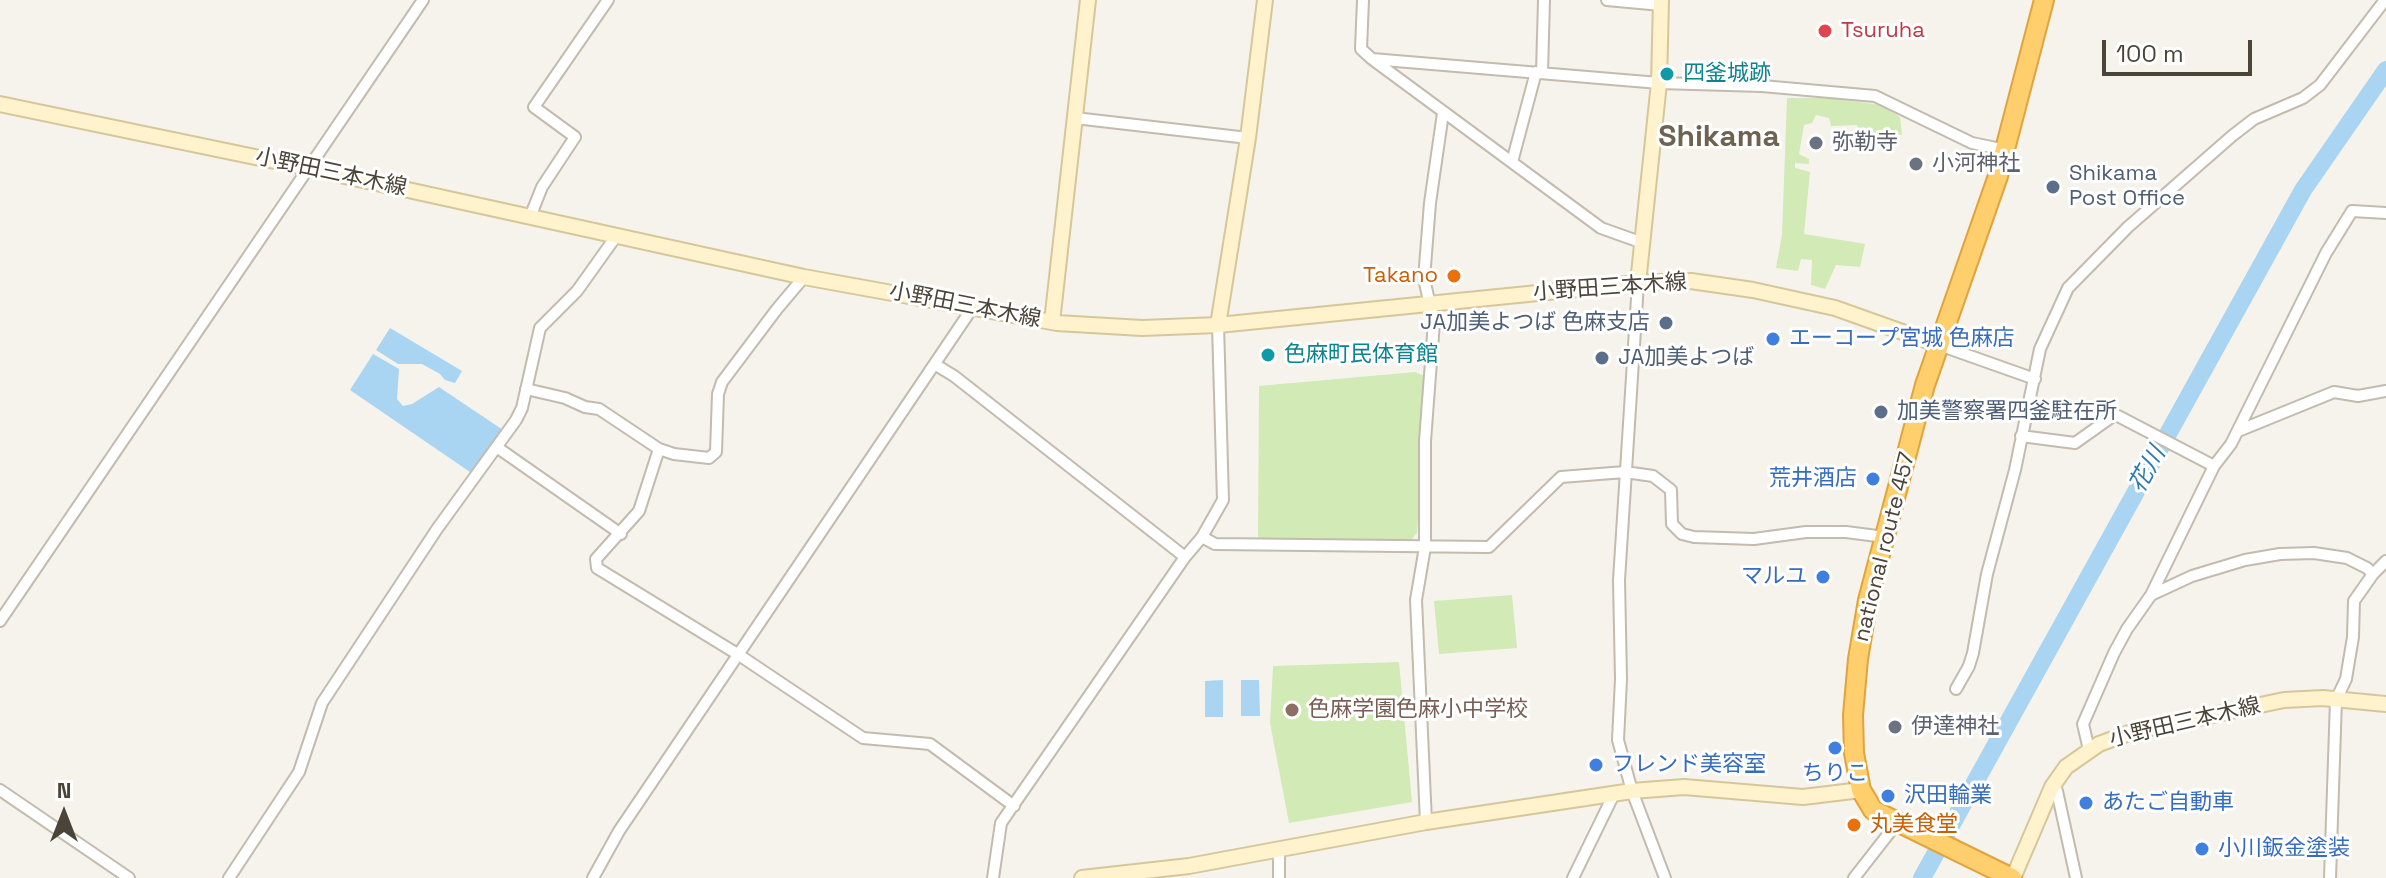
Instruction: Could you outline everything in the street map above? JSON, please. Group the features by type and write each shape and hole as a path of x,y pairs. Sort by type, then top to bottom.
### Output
{"highway":[{"name":"national route 457","path":"1861,790 1854,753 1853,715 1868,600 1925,385 2006,150 2044,0"},
{"path":"1861,790 1873,810 1992,873 2012,878"}],"main road":[{"path":"1052,322 1088,0"},
{"path":"1218,325 1248,138 1265,0"},
{"path":"1638,283 1659,83 1661,3"},
{"name":"小野田三本木線","path":"0,104 804,277 1052,322 1142,328 1218,325 1638,283 1691,281 1753,290 1835,308 1939,345"},
{"name":"小野田三本木線","path":"2012,878 2052,787 2066,767 2111,738 2284,700 2323,698 2386,704"},
{"path":"1082,878 1189,866 1426,822 1632,791 1684,787 1803,797 1861,790"}],"street":[{"path":"0,621 423,0"},
{"path":"530,217 542,187 575,137 534,107 608,0"},
{"path":"1363,0 1361,49 1372,59 1601,228 1643,243"},
{"path":"1512,162 1539,73 1544,0"},
{"path":"1607,0 1661,3"},
{"path":"1956,689 1973,653 1987,574 2015,470 2040,349 2068,288 2128,227 2232,136 2254,119 2303,98 2320,85 2385,0"},
{"path":"1372,59 1659,83 1762,86 1875,96 1972,143 2006,150"},
{"path":"1426,822 1416,600 1425,547 1425,441 1434,322 1424,282 1427,228 1443,113"},
{"path":"1075,118 1248,138"},
{"path":"2089,750 2083,724 2121,641 2151,595 2210,465 2238,431 2326,253 2348,215 2356,210 2386,213"},
{"path":"229,878 299,772 322,703 437,529 498,448 522,408 540,328 577,291 617,235"},
{"path":"526,389 599,409 659,449 709,458 716,452 718,394 722,382 804,277"},
{"path":"1638,283 1619,580 1621,679 1618,740 1632,791 1665,878"},
{"path":"593,878 619,831 973,307"},
{"path":"993,878 998,829 1185,557 1202,537 1223,500 1218,325"},
{"path":"1939,345 2035,379"},
{"path":"936,365 966,385 1185,557"},
{"path":"2238,431 2334,392 2358,396 2386,391"},
{"path":"2021,436 2075,443 2113,416 2125,419 2210,465"},
{"path":"498,448 621,534"},
{"path":"659,449 639,511 596,559 597,568 739,655 863,738 930,744 1014,806"},
{"path":"1202,537 1215,544 1489,547 1561,477 1625,472 1653,476 1671,490 1672,524 1682,534 1754,539 1806,532 1846,532 1885,537"},
{"path":"2151,595 2192,576 2245,560 2280,554 2314,553 2347,558 2373,574"},
{"path":"2330,878 2332,740 2336,700 2346,679 2353,637 2354,601 2386,561"},
{"path":"2052,787 2057,791 2076,878"},
{"path":"0,790 129,878"},
{"path":"1573,878 1614,794"},
{"path":"1854,878 1897,823"},
{"path":"1279,848 1279,878"}],"green space":[{"path":"1787,98 1826,98 1882,105 1900,117 1902,135 1892,134 1889,145 1858,136 1857,125 1831,126 1829,118 1816,115 1812,123 1804,125 1799,154 1809,159 1809,164 1795,163 1795,168 1810,172 1804,234 1865,244 1860,267 1836,265 1825,289 1811,285 1812,260 1801,259 1798,271 1776,268 1782,235"},
{"path":"1415,372 1427,377 1417,533 1411,540 1258,538 1259,386"},
{"path":"1512,595 1517,648 1439,654 1434,601"},
{"path":"1399,662 1412,802 1289,823 1270,723 1273,666"}],"water":[{"path":"390,328 462,371 455,383 422,364 398,364 376,350"},
{"path":"373,354 399,369 397,399 403,406 412,404 439,387 503,430 470,472 350,390"},
{"path":"1223,680 1223,717 1205,717 1205,681"},
{"path":"1241,680 1259,680 1260,716 1241,716"}],"waterway":[{"name":"花川","path":"1922,878 2303,190 2386,70"}],"place":[{"name":"Tsuruha","path":"1825,31"},
{"name":"四釜城跡","path":"1667,74"},
{"name":"弥勒寺","path":"1816,143"},
{"name":"小河神社","path":"1916,164"},
{"name":"Shikama Post Office","path":"2053,187"},
{"name":"Takano","path":"1454,276"},
{"name":"JA加美よつば 色麻支店","path":"1666,323"},
{"name":"エーコープ宮城 色麻店","path":"1773,339"},
{"name":"色麻町民体育館","path":"1268,355"},
{"name":"JA加美よつば","path":"1602,358"},
{"name":"加美警察署四釜駐在所","path":"1881,412"},
{"name":"荒井酒店","path":"1873,479"},
{"name":"マルユ","path":"1823,577"},
{"name":"色麻学園色麻小中学校","path":"1292,710"},
{"name":"伊達神社","path":"1895,727"},
{"name":"ちりこ","path":"1835,748"},
{"name":"フレンド美容室","path":"1596,765"},
{"name":"沢田輪業","path":"1888,796"},
{"name":"あたご自動車","path":"2086,803"},
{"name":"丸美食堂","path":"1854,825"},
{"name":"小川鈑金塗装","path":"2202,849"}],"district":[{"name":"Shikama","path":"1719,138"}]}
